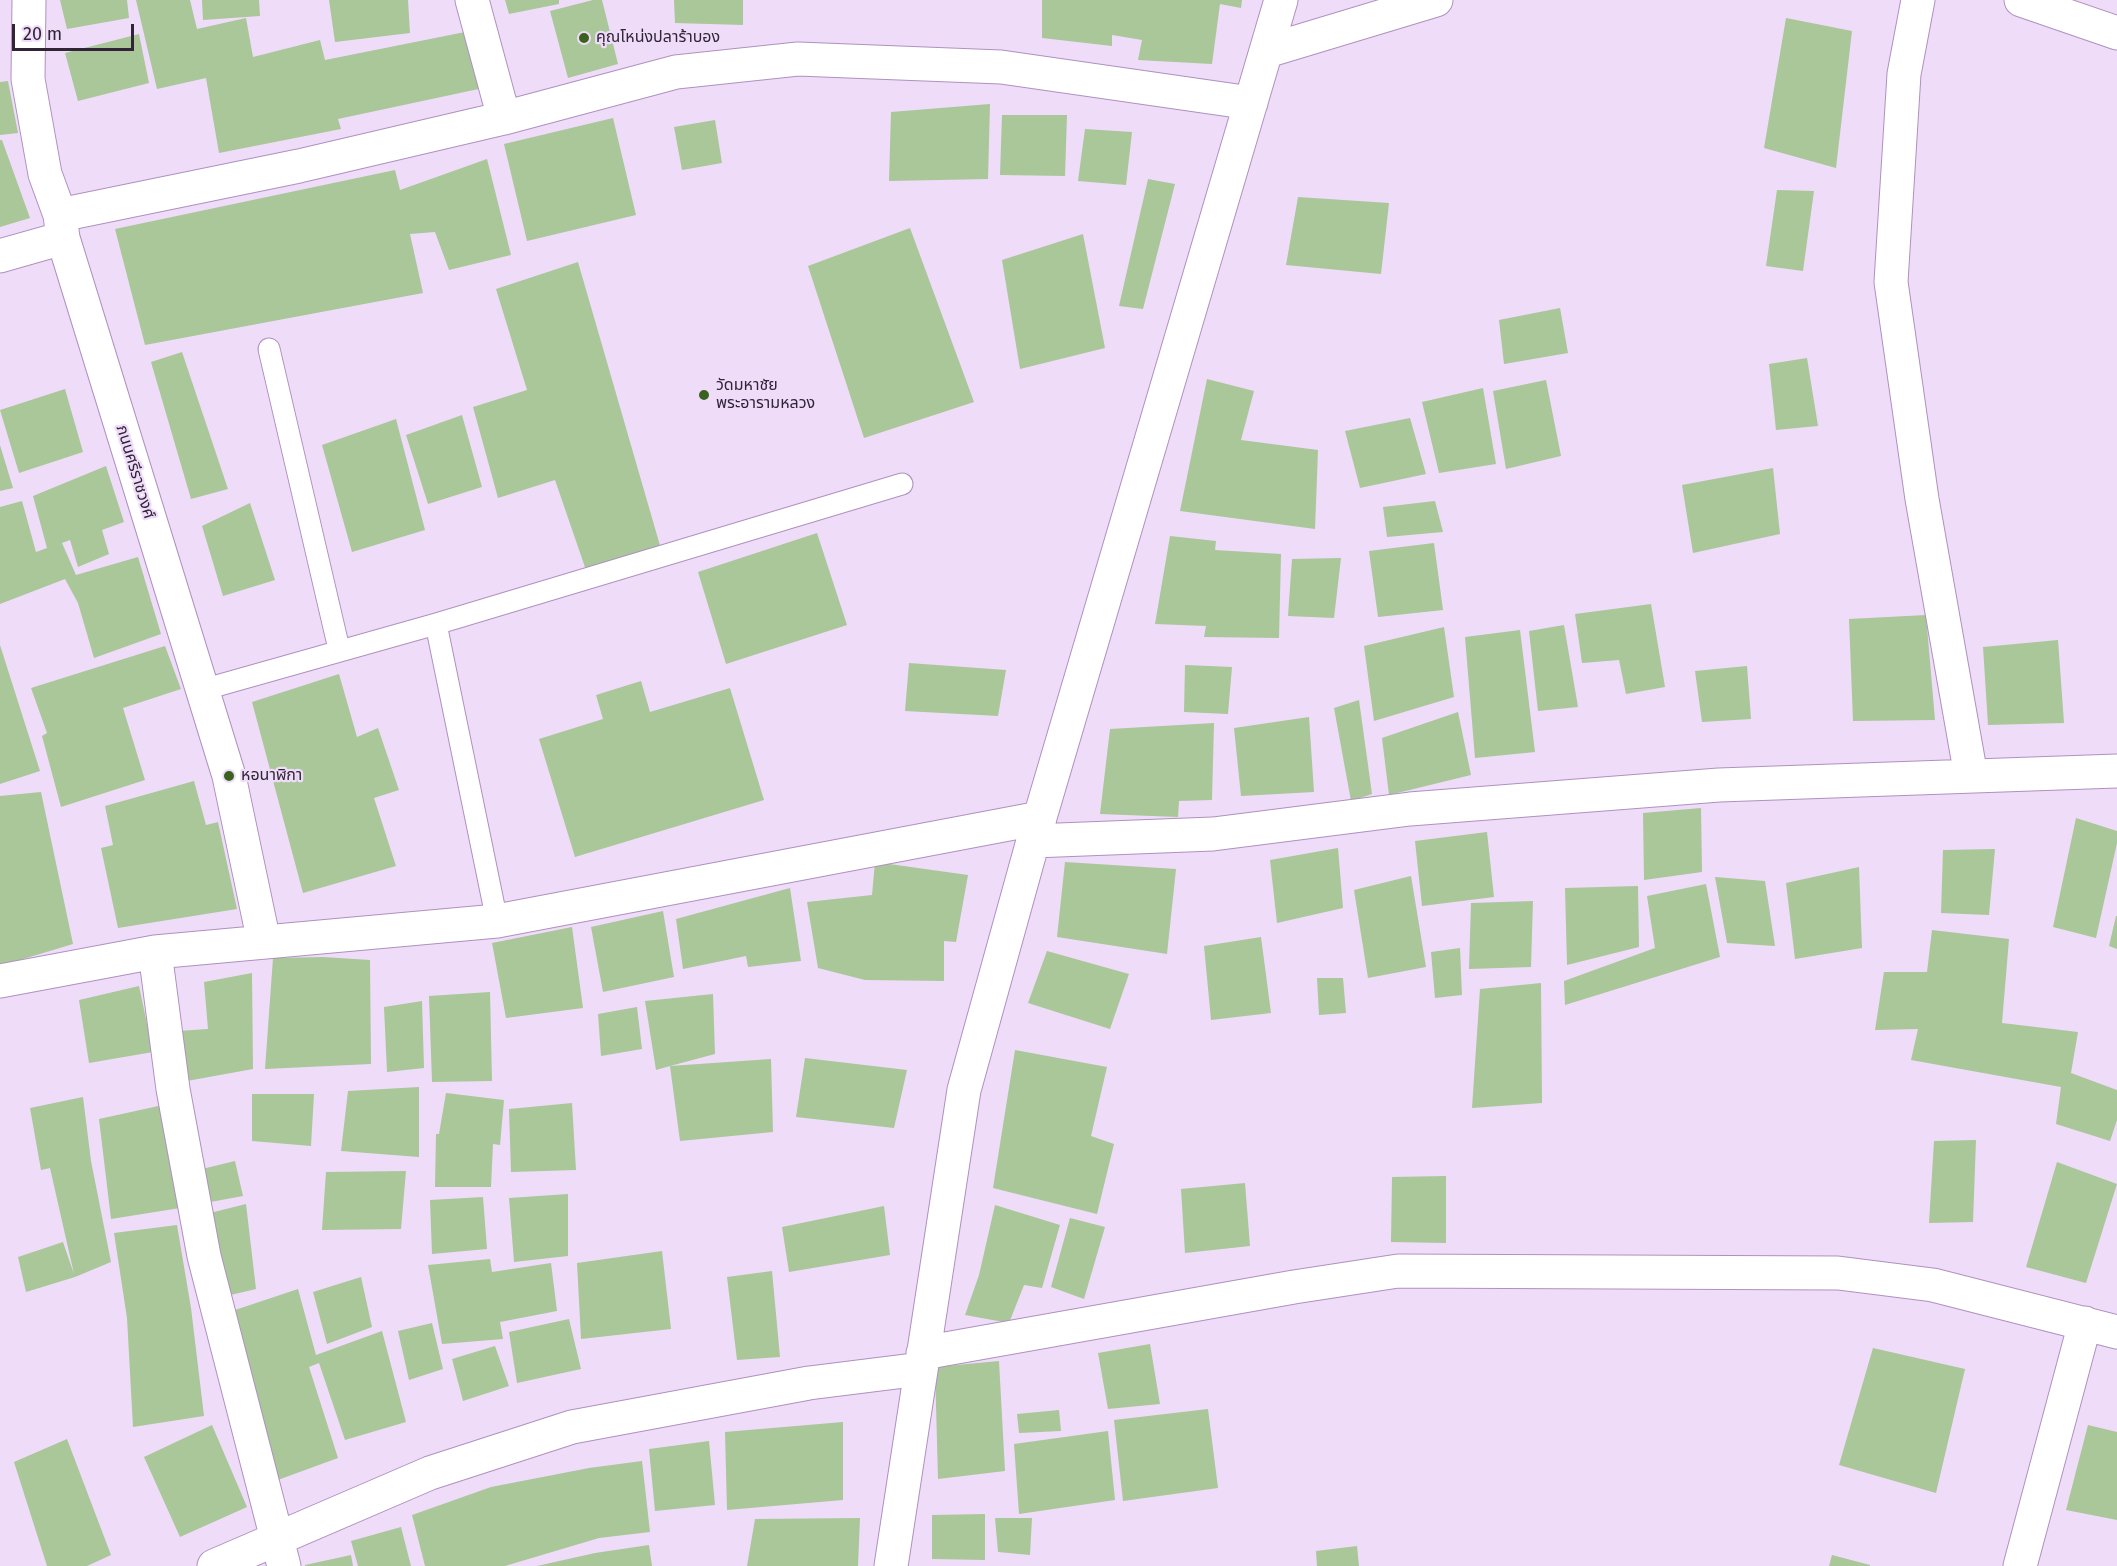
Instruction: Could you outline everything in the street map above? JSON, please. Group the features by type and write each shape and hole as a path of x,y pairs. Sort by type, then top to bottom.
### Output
{"street":[{"name":"ภนนศรีราชวงศ์","path":"29,0 28,79 45,174 229,776 264,942"},
{"path":"472,0 504,118"},
{"path":"891,1566 964,1090 1036,830 1281,0"},
{"path":"1267,51 1436,0"},
{"path":"1918,0 1904,74 1891,282 1922,499 1971,776"},
{"path":"2021,0 2117,33"},
{"path":"0,256 62,226 299,166 504,118 676,72 807,58 1001,67 1251,103"},
{"path":"0,981 155,952 497,921 1036,830 1213,834 1410,809 1719,785 2117,771"},
{"path":"155,952 173,1089 204,1256 280,1553"},
{"path":"214,1566 280,1553 430,1473 572,1427 809,1383 1294,1287 1398,1271 1838,1273 1933,1285 2117,1332"},
{"path":"2020,1566 2085,1323"}],"lane":[{"path":"270,349 339,649"},
{"path":"202,690 339,649 436,624 902,484"},
{"path":"436,624 497,921"}],"building":[{"path":"60,0 127,0 129,18 67,29"},
{"path":"136,0 190,0 197,29 246,18 253,57 320,40 325,60 475,30 488,87 338,119 341,129 219,153 206,78 157,89"},
{"path":"202,0 259,0 260,16 203,20"},
{"path":"329,0 408,0 410,33 335,42"},
{"path":"505,0 559,0 559,4 509,14"},
{"name":"คุณโหน่งปลาร้าบอง","path":"593,0 602,0 618,64 568,78 550,11"},
{"path":"674,0 743,0 743,25 675,23"},
{"path":"1042,0 1242,0 1241,8 1220,4 1212,64 1138,60 1142,40 1112,35 1112,46 1042,38"},
{"path":"1786,18 1852,31 1836,168 1764,148"},
{"path":"139,34 149,83 78,101 65,53"},
{"path":"8,81 18,133 0,135 0,82"},
{"path":"990,104 988,179 889,181 891,112"},
{"path":"1002,115 1067,115 1065,176 1000,175"},
{"path":"613,118 636,215 527,241 504,144"},
{"path":"715,120 722,163 682,170 674,127"},
{"path":"1085,129 1132,132 1126,185 1078,181"},
{"path":"0,140 2,140 30,218 0,227"},
{"path":"487,159 511,255 449,270 435,232 410,234 423,293 145,345 115,229 395,170 400,190"},
{"path":"1148,179 1175,184 1143,309 1119,306"},
{"path":"1777,190 1814,191 1803,271 1766,266"},
{"path":"1298,197 1389,203 1381,274 1286,265"},
{"path":"910,228 974,402 864,438 808,266"},
{"path":"1083,234 1105,348 1020,369 1002,260"},
{"path":"578,262 661,549 587,573 555,480 498,498 473,407 527,390 496,289"},
{"path":"1560,308 1568,353 1504,364 1499,320"},
{"path":"182,352 228,489 191,499 151,362"},
{"path":"1807,358 1818,426 1776,430 1769,364"},
{"path":"1207,379 1254,391 1241,440 1318,450 1315,529 1180,511"},
{"path":"1546,380 1561,456 1506,469 1493,391"},
{"path":"1483,388 1496,464 1439,473 1422,402"},
{"path":"65,389 83,452 19,473 0,410"},
{"path":"462,415 482,487 428,504 406,435"},
{"path":"1410,418 1426,474 1360,488 1345,431"},
{"path":"396,419 425,530 352,552 322,445"},
{"path":"0,445 13,488 0,491"},
{"path":"106,466 124,522 102,530 109,554 78,567 70,540 62,543 76,575 138,557 161,634 94,658 78,603 65,579 0,604 0,507 22,501 36,552 47,548 33,496"},
{"path":"1773,468 1780,534 1693,553 1682,485"},
{"path":"1435,501 1443,532 1387,537 1383,507"},
{"path":"250,503 275,580 223,596 202,526"},
{"path":"817,533 847,625 726,664 698,572"},
{"path":"1170,536 1216,541 1215,550 1281,554 1279,638 1204,637 1206,626 1155,624"},
{"path":"1434,543 1443,610 1378,617 1369,551"},
{"path":"1341,558 1334,618 1288,616 1292,559"},
{"path":"1651,604 1665,687 1626,694 1619,660 1582,663 1575,614"},
{"path":"1926,615 1935,720 1853,721 1849,619"},
{"path":"1564,625 1578,707 1538,711 1529,631"},
{"path":"1444,627 1454,697 1374,721 1364,646"},
{"path":"1520,630 1535,752 1475,758 1465,637"},
{"path":"2058,640 2064,723 1988,725 1983,647"},
{"path":"0,645 40,771 0,784"},
{"path":"165,646 181,689 123,708 145,780 61,807 42,736 47,733 31,688"},
{"path":"909,663 1006,670 998,716 905,711"},
{"path":"1185,665 1232,667 1228,714 1184,712"},
{"path":"1747,666 1751,719 1702,722 1695,671"},
{"path":"339,674 357,737 378,728 399,790 374,798 396,866 303,893 252,702"},
{"path":"641,681 650,712 730,688 764,800 575,857 539,739 603,719 596,695"},
{"path":"1359,700 1372,794 1351,801 1334,708"},
{"path":"1458,712 1471,775 1389,795 1382,738"},
{"path":"1309,717 1314,792 1241,796 1234,728"},
{"path":"1214,723 1212,800 1179,801 1178,817 1100,814 1110,729"},
{"path":"194,781 206,825 218,822 237,909 118,928 101,848 113,845 105,806"},
{"path":"41,792 73,944 0,966 0,796"},
{"path":"1701,808 1702,872 1644,880 1643,813"},
{"path":"2076,818 2117,831 2117,843 2096,938 2053,927"},
{"path":"1487,832 1494,897 1422,906 1415,841"},
{"path":"1338,848 1343,908 1277,923 1270,860"},
{"path":"1995,849 1989,915 1941,913 1943,850"},
{"path":"875,862 968,875 956,942 944,941 944,981 865,980 818,968 807,902 872,895"},
{"path":"1065,862 1176,869 1167,954 1057,937"},
{"path":"1859,867 1862,948 1795,959 1786,883"},
{"path":"1411,876 1426,967 1368,978 1354,890"},
{"path":"1715,877 1765,881 1775,946 1727,943"},
{"path":"1706,884 1720,957 1565,1005 1564,981 1655,948 1647,896"},
{"path":"1638,886 1639,947 1567,965 1565,888"},
{"path":"790,888 801,961 748,967 746,956 683,969 676,919"},
{"path":"1533,901 1531,967 1469,969 1471,903"},
{"path":"663,911 674,977 603,992 591,927"},
{"path":"2117,916 2117,949 2109,946"},
{"path":"572,927 583,1008 506,1018 492,943"},
{"path":"1932,930 2009,939 2002,1023 2078,1032 2071,1073 2117,1090 2117,1120 2110,1141 2056,1124 2061,1087 1911,1060 1918,1029 1875,1030 1884,972 1927,972"},
{"path":"1261,937 1271,1013 1211,1020 1204,946"},
{"path":"1460,948 1462,995 1435,998 1431,952"},
{"path":"1047,951 1129,974 1110,1029 1028,1003"},
{"path":"323,957 370,960 371,1064 265,1069 273,958"},
{"path":"252,973 253,1069 187,1081 178,1031 208,1029 204,982"},
{"path":"1317,978 1343,978 1346,1013 1319,1015"},
{"path":"1541,983 1542,1103 1472,1108 1480,989"},
{"path":"139,986 153,1052 89,1063 79,1000"},
{"path":"490,992 492,1081 432,1082 429,996"},
{"path":"713,994 715,1054 656,1070 645,1001"},
{"path":"422,1001 424,1068 387,1072 384,1007"},
{"path":"637,1007 642,1049 601,1056 598,1014"},
{"path":"1015,1050 1107,1067 1091,1136 1114,1144 1097,1214 993,1188"},
{"path":"805,1058 907,1070 894,1128 796,1117"},
{"path":"771,1059 773,1132 680,1141 670,1066"},
{"path":"419,1087 419,1157 341,1151 348,1091"},
{"path":"446,1093 504,1100 500,1145 493,1144 491,1187 435,1187 436,1134 439,1134"},
{"path":"252,1094 314,1094 311,1146 252,1141"},
{"path":"83,1097 91,1161 111,1262 75,1277 26,1292 18,1257 63,1242 74,1274 50,1168 41,1170 30,1108"},
{"path":"572,1103 576,1170 511,1172 509,1109"},
{"path":"163,1105 180,1208 111,1219 99,1119"},
{"path":"1976,1140 1973,1222 1929,1223 1934,1141"},
{"path":"235,1161 243,1196 205,1203 198,1170"},
{"path":"2057,1162 2117,1184 2086,1283 2026,1267"},
{"path":"406,1171 401,1229 322,1230 326,1172"},
{"path":"1446,1176 1446,1243 1391,1242 1392,1177"},
{"path":"1245,1183 1250,1246 1185,1253 1181,1189"},
{"path":"568,1194 568,1256 514,1262 509,1198"},
{"path":"483,1197 487,1249 432,1254 430,1200"},
{"path":"246,1204 256,1289 222,1297 206,1214"},
{"path":"995,1205 1060,1225 1042,1288 1024,1285 1009,1323 965,1315 979,1275"},
{"path":"884,1206 890,1255 789,1272 782,1227"},
{"path":"1070,1218 1105,1227 1084,1299 1051,1287"},
{"path":"177,1225 191,1308 204,1416 133,1427 127,1318 114,1233"},
{"path":"662,1251 671,1329 581,1339 577,1263"},
{"path":"490,1259 492,1272 551,1263 557,1311 500,1322 503,1339 442,1344 428,1265"},
{"path":"772,1271 780,1357 737,1360 727,1277"},
{"path":"361,1277 372,1327 327,1344 313,1292"},
{"path":"298,1289 316,1355 382,1331 406,1422 345,1440 319,1363 309,1367 338,1458 275,1481 229,1312"},
{"path":"569,1319 581,1369 517,1383 509,1332"},
{"path":"432,1323 443,1369 409,1380 398,1331"},
{"path":"1150,1344 1160,1404 1108,1409 1098,1353"},
{"path":"495,1346 509,1386 463,1401 452,1359"},
{"path":"1873,1348 1965,1369 1936,1493 1839,1465"},
{"path":"999,1361 1005,1471 938,1479 935,1367"},
{"path":"1208,1409 1218,1488 1123,1501 1114,1420"},
{"path":"1059,1410 1061,1431 1019,1433 1017,1414"},
{"path":"843,1422 843,1500 727,1510 725,1432"},
{"path":"212,1425 247,1507 180,1537 144,1457"},
{"path":"2088,1425 2117,1432 2117,1520 2066,1510"},
{"path":"1108,1431 1115,1500 1019,1514 1014,1444"},
{"path":"67,1439 111,1555 87,1566 47,1566 14,1462"},
{"path":"709,1441 715,1505 655,1511 649,1449"},
{"path":"642,1461 650,1532 599,1538 505,1566 425,1566 412,1515 491,1487 589,1468"},
{"path":"985,1514 985,1560 932,1559 932,1515"},
{"path":"860,1518 858,1566 747,1566 755,1519"},
{"path":"995,1518 1032,1518 1030,1555 998,1552"},
{"path":"401,1527 411,1566 358,1566 351,1541"},
{"path":"649,1545 652,1566 537,1566 595,1553"},
{"path":"1357,1546 1359,1566 1317,1566 1316,1551"},
{"path":"351,1555 353,1566 305,1566 305,1565"},
{"path":"1832,1555 1870,1565 1870,1566 1829,1566"}],"place":[{"name":"คุณโหน่งปลาร้าบอง","path":"584,38"},
{"name":"วัดมหาชัย พระอารามหลวง","path":"704,395"},
{"name":"หอนาฬิกา","path":"229,776"}]}
